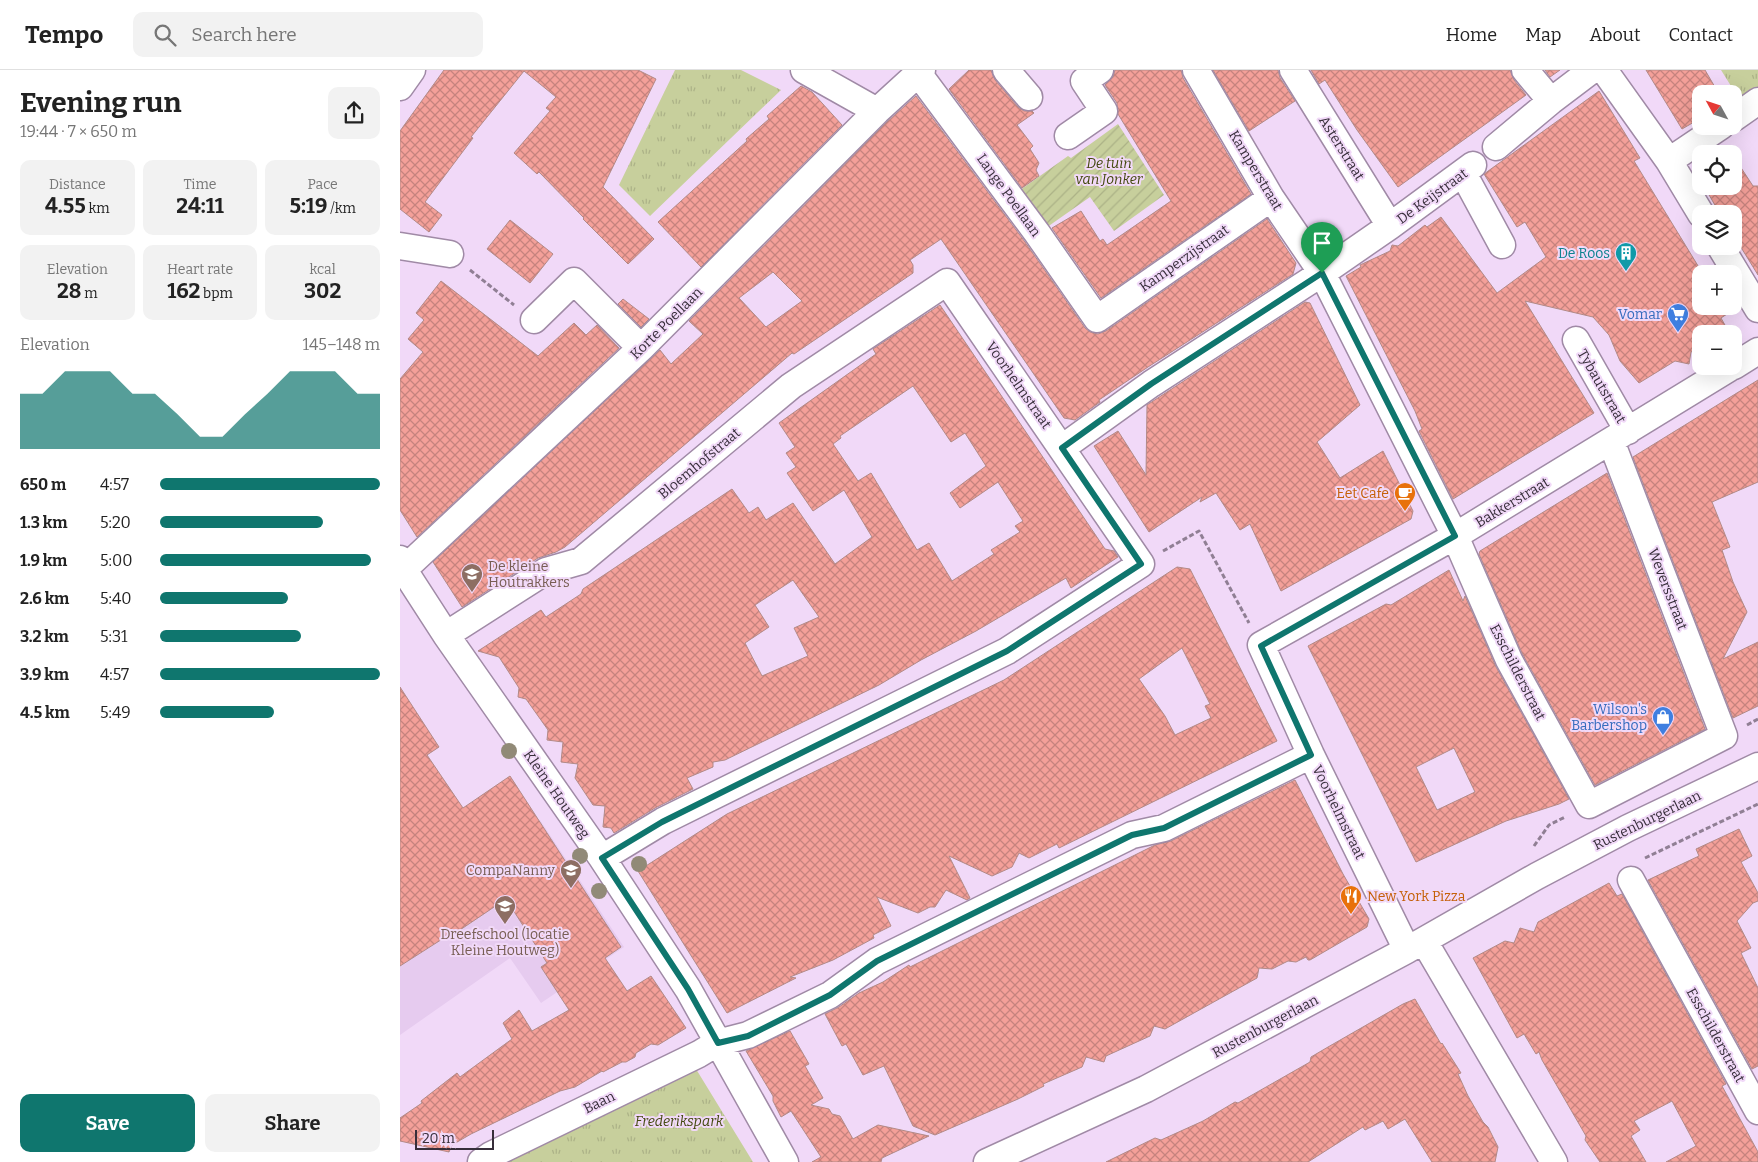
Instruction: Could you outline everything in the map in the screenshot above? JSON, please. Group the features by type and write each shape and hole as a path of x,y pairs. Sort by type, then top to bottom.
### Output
{"street":[{"path":"400,88 412,70"},
{"path":"804,70 878,110"},
{"path":"1006,70 1029,97"},
{"path":"1068,136 1104,111 1084,81 1100,70"},
{"name":"Kamperstraat","path":"1196,70 1271,198 1322,273 1455,536"},
{"name":"Asterstraat","path":"1294,70 1390,226"},
{"path":"1525,70 1551,101"},
{"path":"1496,146 1592,70"},
{"path":"1604,70 1669,161 1696,205"},
{"name":"Korte Poellaan","path":"401,568 641,348 878,110 920,72"},
{"name":"Lange Poellaan","path":"920,72 1097,319"},
{"path":"1742,112 1758,101"},
{"path":"1669,161 1708,135"},
{"name":"De Keijstraat","path":"1062,448 1151,384 1322,273 1468,169 1502,245"},
{"name":"Kamperzijstraat","path":"1097,319 1271,198"},
{"path":"400,246 450,254"},
{"path":"1725,255 1758,309"},
{"path":"534,320 574,281 641,348"},
{"name":"Voorhelmstraat","path":"947,282 1141,564"},
{"name":"Bloemhofstraat","path":"446,635 546,571 581,561 791,386 947,282"},
{"name":"Tybautstraat","path":"1576,340 1619,436"},
{"name":"Bakkerstraat","path":"1742,361 1758,351"},
{"name":"Bakkerstraat","path":"1261,646 1455,536 1718,375"},
{"name":"Weversstraat","path":"1589,804 1724,736 1619,436"},
{"name":"Esschilderstraat","path":"1455,536 1509,660 1589,804"},
{"path":"602,858 662,822 1007,651 1141,564"},
{"name":"Kleine Houtweg","path":"401,568 602,858 688,989 785,1162"},
{"name":"Voorhelmstraat","path":"1261,646 1311,755 1416,945 1554,1162"},
{"name":"Baan","path":"481,1162 491,1155 718,1043 748,1036 830,995 877,961 1132,835 1164,828 1311,755"},
{"name":"Rustenburgerlaan","path":"986,1162 1146,1089 1416,945 1537,876 1628,828 1758,766"},
{"name":"Esschilderstraat","path":"1635,870 1758,1111"}],"path":[{"path":"450,254 534,320"},
{"path":"1141,564 1199,531 1261,646"},
{"path":"1635,870 1648,857 1758,804"},
{"path":"1643,850 1648,857"}],"shaded area":[{"name":"Dreefschool (locatie Kleine Houtweg)","path":"540,820 624,947 541,1003 510,958 400,1035 400,898 411,903"}],"green space":[{"path":"675,70 741,70 781,90 650,216 619,185"},
{"path":"1721,70 1758,70 1758,90 1742,101 1742,85 1730,85"},
{"name":"De tuin van Jonker","path":"1118,124 1164,195 1114,231 1090,197 1043,230 1016,193 1068,156 1071,158"},
{"name":"Frederikspark","path":"696,1069 753,1162 493,1162"}],"building":[{"path":"444,70 638,70 656,79 603,187 654,239 628,264 539,172 537,174 514,153 550,111 546,108 556,97 524,71 471,137 473,138 425,202 442,215 429,232 400,209 400,131"},
{"path":"969,70 991,70 995,80 1018,107 1024,111 1032,111 1034,113 1017,125 1033,146 1030,149 1039,163 1036,170 1039,176 1022,188 949,89"},
{"path":"1115,70 1181,70 1183,78 1251,194 1101,298 1052,228 1081,211 1100,241 1103,239 1107,245 1171,201 1118,114 1117,103 1105,85 1113,77"},
{"path":"1213,70 1278,70 1280,78 1295,101 1249,131"},
{"path":"1311,70 1510,70 1514,80 1526,95 1398,187 1357,130 1325,80 1319,84"},
{"path":"1545,70 1560,70 1550,77"},
{"path":"1646,70 1705,70 1714,85 1692,85 1692,123 1682,129"},
{"path":"801,86 812,92 842,125 701,267 658,222 747,141 746,139 769,119 767,116"},
{"path":"1599,91 1640,158 1634,161 1698,265 1692,265 1692,315 1726,315 1721,318 1725,325 1692,325 1692,351 1689,364 1675,361 1639,383 1620,361 1609,335 1593,317 1525,301 1594,413 1453,499 1419,431 1422,429 1415,411 1346,276 1361,267 1360,265 1390,251 1392,245 1398,246 1425,225 1427,227 1441,217 1497,293 1546,257 1525,222 1517,227 1484,174"},
{"path":"916,96 1025,242 1085,328 1090,332 1098,334 1106,331 1267,219 1296,263 1293,274 1148,367 1099,400 1100,402 1075,420 1064,418 941,239 910,260 913,265 913,273 794,354 792,353 565,547 538,558 462,607 433,562 660,350 671,364 703,334 689,321 887,122","holes":["773,272 802,301 766,327 739,298"]},
{"path":"1742,169 1753,186 1758,186 1758,275 1742,249 1742,205 1715,205 1709,195 1742,195"},
{"path":"510,220 553,254 530,283 487,249"},
{"path":"441,281 538,356 574,323 586,335 597,325 619,348 417,537 400,510 400,379 423,352 408,339 424,320 416,313"},
{"path":"623,299 649,319 641,327 618,304"},
{"path":"1305,302 1310,303 1360,405 1317,442 1340,478 1383,451 1413,511 1411,519 1281,591 1250,524 1240,530 1216,493 1200,502 1202,497 1149,532 1094,446 1118,431 1146,475 1147,405"},
{"path":"940,305 1105,549 1114,551 1118,557 1071,588 1066,578 879,685 725,760 713,762 713,767 687,778 693,789 655,808 614,833 611,828 603,827 605,806 593,805 575,778 578,764 561,762 563,742 547,740 548,730 526,699 518,697 519,688 499,657 478,651 541,610 546,617 581,594 583,589 732,489 749,513 758,507 766,520 793,503 835,564 872,537 844,490 813,511 787,473 796,467 786,453 795,447 779,423 876,354 873,349","holes":["913,386 951,442 965,433 986,466 950,493 960,508 998,482 1023,521 1015,526 1020,532 991,550 994,554 952,581 929,543 917,550 871,473 858,481 833,444 841,438 840,436","793,580 819,617 794,628 808,656 762,676 745,643 769,627 755,605"]},
{"path":"1758,380 1758,482 1712,502 1730,547 1722,550 1733,582 1747,612 1723,659 1758,642 1758,706 1733,718 1633,457"},
{"path":"1607,473 1705,729 1595,785 1522,653 1479,554 1480,551"},
{"path":"1177,567 1190,569 1277,741 1059,848 1057,844 1029,858 1019,853 1012,867 992,876 949,856 970,898 967,900 946,890 935,907 930,907 918,913 877,897 891,926 873,935 874,938 833,960 790,977 796,978 727,1013 638,871 727,814 1004,680","holes":["1182,648 1210,704 1205,706 1211,718 1175,735 1165,716 1139,679"]},
{"path":"1449,570 1463,601 1465,596 1496,667 1569,799 1506,821 1416,862 1308,646 1386,604 1391,605","holes":["1454,748 1475,792 1437,810 1416,767"]},
{"path":"400,687 439,747 427,755 463,808 510,776 621,947 605,958 627,991 651,976 686,1028 658,1045 651,1044 626,1062 602,1071 575,1087 560,1091 471,1134 452,1145 449,1152 400,1141 400,1118 422,1103 421,1101 457,1073 460,1077 512,1039 503,1023 519,1010 532,1031 569,1010 541,967 547,963 506,899 448,938 447,936 400,966"},
{"path":"1295,780 1343,874 1369,919 1367,927 1310,960 1306,957 1296,962 1288,961 1272,969 1259,968 1257,978 1165,1029 1154,1026 1150,1036 1106,1056 1104,1062 1086,1057 1082,1067 1043,1084 1044,1086 1018,1099 935,1135 913,1126 884,1066 863,1075 846,1044 842,1046 825,1014 859,993 883,982 909,965 910,967 1155,845 1171,841"},
{"path":"1739,829 1752,856 1741,862 1758,893 1758,901 1753,903 1737,921 1751,948 1741,953 1758,988 1758,1066 1752,1069 1648,880 1699,856 1696,849"},
{"path":"1609,883 1617,896 1622,894 1726,1084 1722,1086 1758,1152 1758,1162 1666,1162 1696,1146 1672,1101 1634,1121 1640,1130 1631,1136 1646,1162 1600,1162 1585,1140 1586,1136 1539,1052 1536,1054 1524,1034 1517,1038 1473,958 1505,941 1514,943 1520,928 1534,932 1538,922"},
{"path":"1415,999 1441,1044 1461,1073 1458,1074 1468,1096 1488,1127 1498,1147 1495,1162 1432,1162 1405,1119 1388,1129 1383,1121 1365,1130 1363,1127 1308,1162 1106,1162 1155,1138 1161,1140 1203,1121 1235,1102 1238,1103 1310,1062 1311,1057 1328,1047"},
{"path":"790,1031 809,1064 805,1066 823,1098 811,1105 829,1109 832,1114 840,1116 853,1139 878,1125 929,1136 882,1158 881,1162 812,1162 821,1157 791,1111 781,1117 773,1101 773,1096 746,1051"}],"place":[{"name":"De Roos","path":"1626,272"},
{"name":"Vomar","path":"1678,333"},
{"name":"Eet Cafe","path":"1405,512"},
{"name":"De kleine Houtrakkers","path":"472,593"},
{"name":"Wilson's Barbershop","path":"1663,736"},
{"name":"CompaNanny","path":"571,889"},
{"name":"New York Pizza","path":"1351,915"},
{"name":"Dreefschool (locatie Kleine Houtweg)","path":"505,925"}],"route":[{"path":"1322,273 1455,536 1261,646 1311,755 1164,828 1132,835 877,961 830,995 748,1036 718,1043 688,989 602,858 662,822 1007,651 1141,564 1062,448 1151,384 1322,273"}]}
